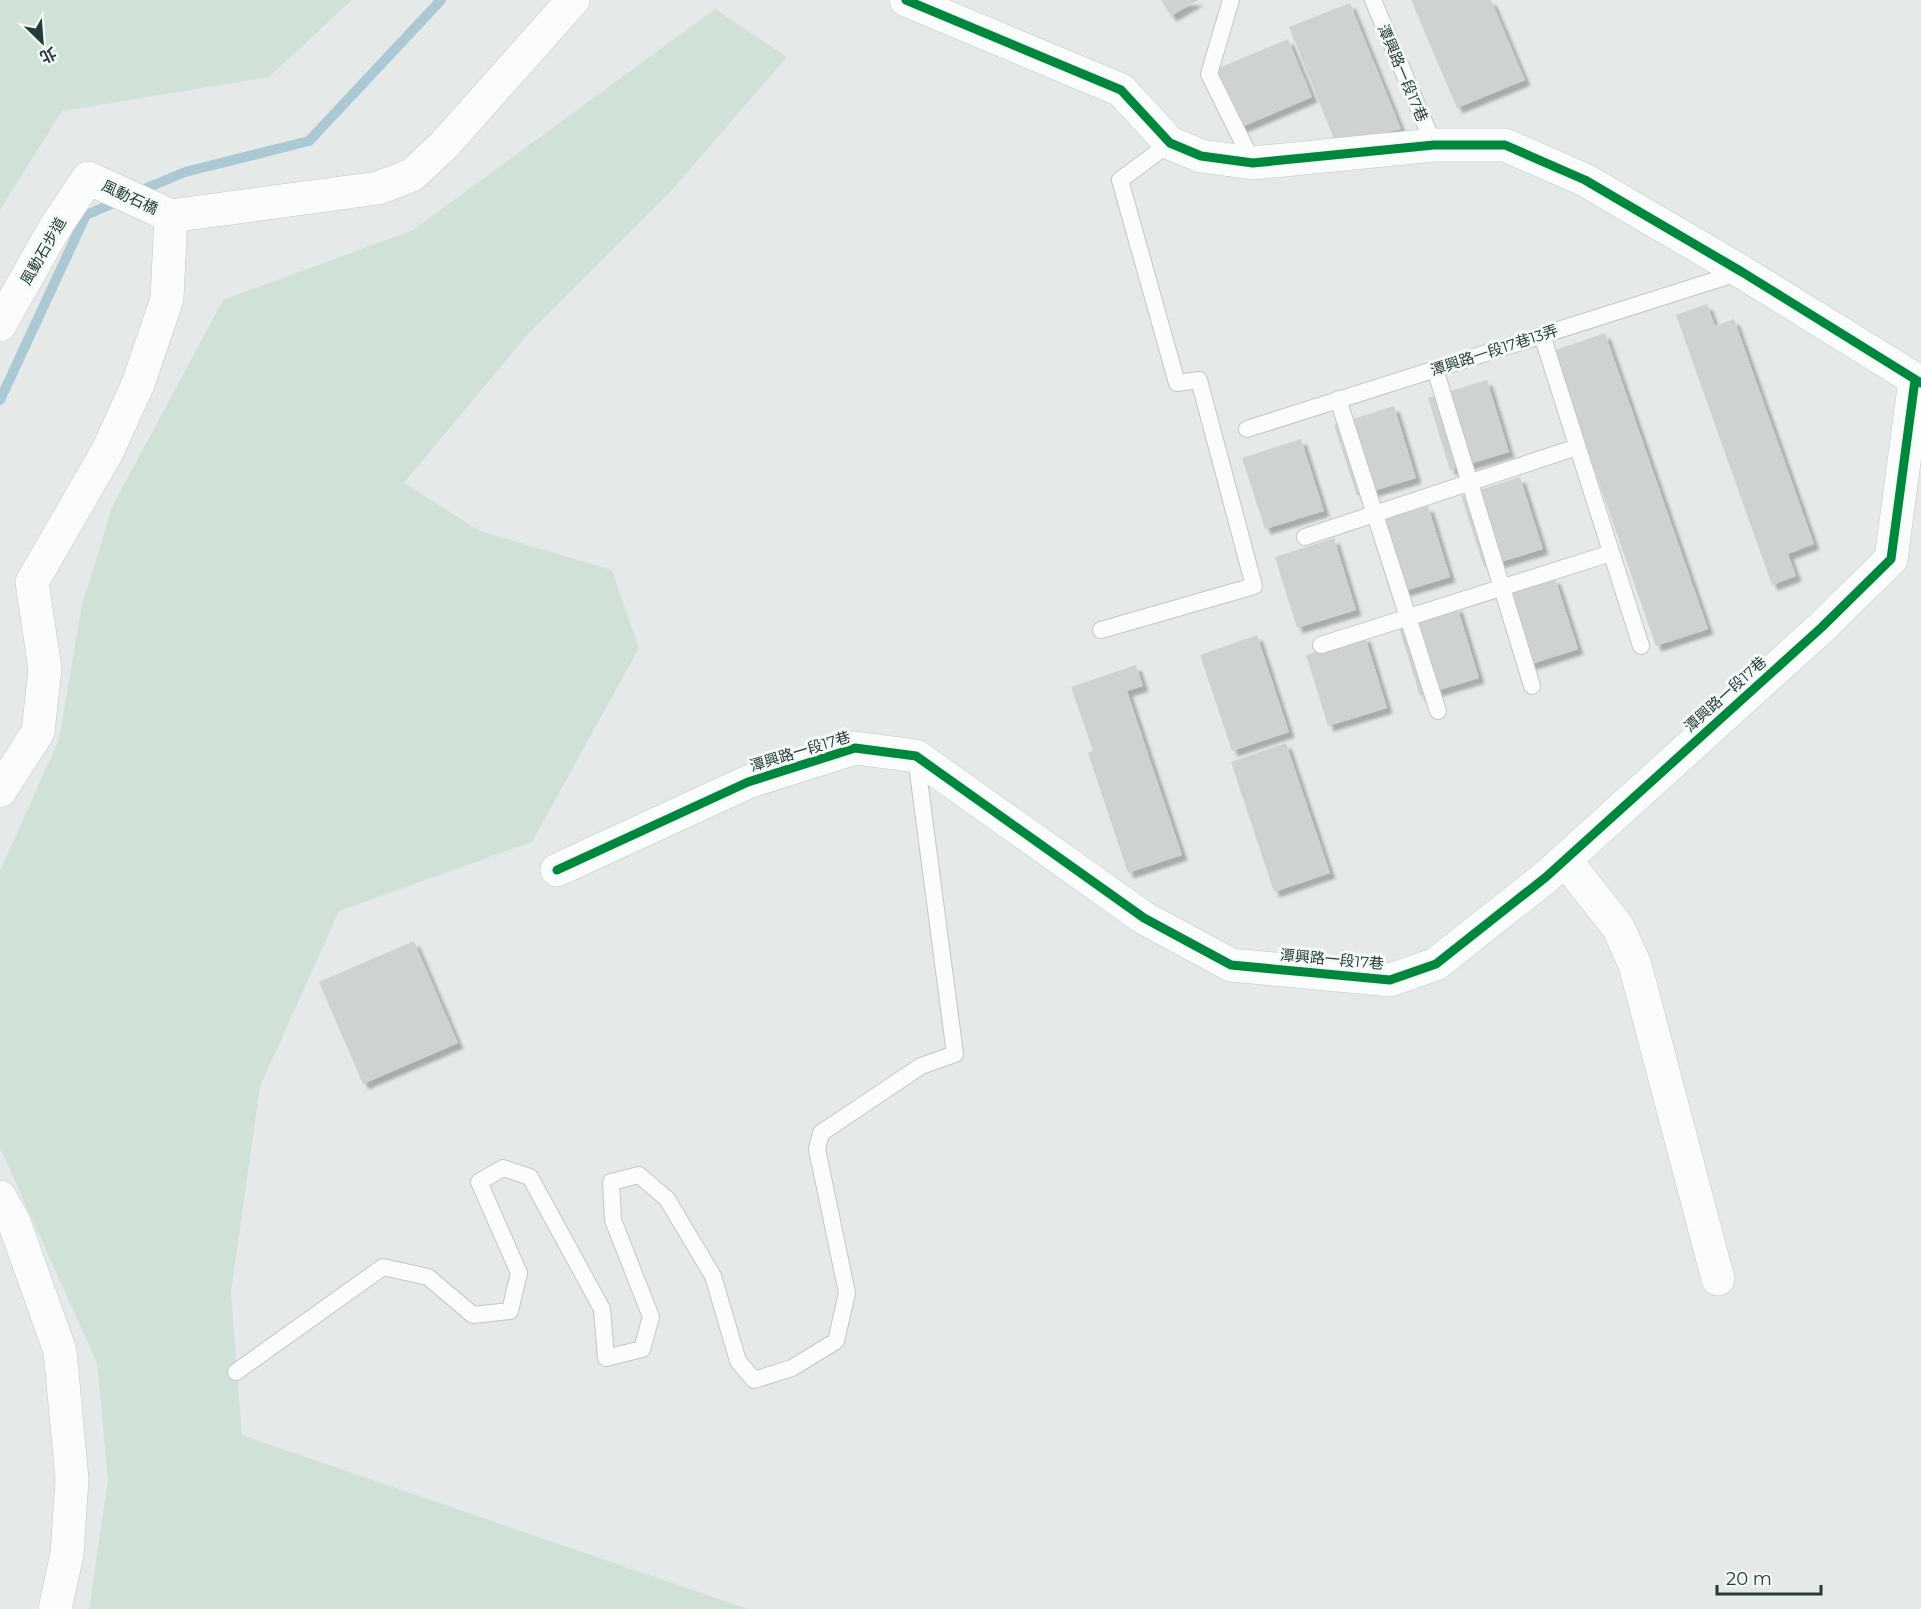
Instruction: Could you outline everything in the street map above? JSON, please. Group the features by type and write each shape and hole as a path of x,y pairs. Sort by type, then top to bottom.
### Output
{"street":[{"path":"0,791 38,732 45,669 32,582 107,452 138,384 167,299 171,216 378,188 412,175 444,145 573,0"},
{"path":"906,0 1121,90 1170,143 1201,156 1253,163 1434,145 1505,145 1585,180 1742,272 1918,381"},
{"name":"風動石橋","path":"88,178 171,216"},
{"name":"風動石步道","path":"0,325 54,230 88,178"},
{"name":"潭興路一段17巷","path":"557,870 748,782 855,748 916,756 1144,918 1231,965 1390,980 1436,964 1565,860 1822,627 1891,559 1918,381"},
{"path":"1565,860 1618,927 1635,965 1718,1280"},
{"path":"0,1197 14,1222 60,1351 72,1479 66,1554 55,1609"}],"lane":[{"path":"1231,0 1209,74 1253,163"},
{"name":"潭興路一段17巷","path":"1372,0 1434,145"},
{"path":"1101,630 1254,585 1199,380 1177,382 1120,180 1170,143"},
{"name":"潭興路一段17巷13弄","path":"1247,429 1742,272"},
{"path":"1542,335 1641,646"},
{"path":"1436,369 1532,686"},
{"path":"1338,399 1438,711"},
{"path":"1305,537 1577,447"},
{"path":"1321,645 1611,553"},
{"path":"236,1372 383,1267 428,1277 473,1315 510,1311 519,1273 479,1182 503,1168 530,1178 602,1309 606,1358 642,1349 651,1317 612,1220 611,1182 639,1175 667,1199 713,1276 738,1361 754,1380 792,1368 836,1341 846,1293 817,1149 821,1133 921,1066 955,1054 916,756"}],"green space":[{"path":"0,0 352,0 269,77 62,111 0,210"},
{"path":"715,9 787,57 672,190 529,333 404,483 480,531 612,570 639,648 532,842 339,911 260,1087 231,1292 242,1435 748,1609 89,1609 108,1480 97,1363 0,1148 0,871 59,739 81,609 112,507 223,300 413,230"}],"building":[{"path":"1161,0 1198,0 1171,16"},
{"path":"1411,0 1491,0 1525,80 1457,108"},
{"path":"1350,3 1401,129 1336,144 1289,27"},
{"path":"1288,39 1312,97 1237,129 1212,71"},
{"path":"1707,304 1715,326 1734,319 1814,544 1788,554 1796,576 1772,585 1676,315"},
{"path":"1605,333 1708,629 1656,646 1553,351"},
{"path":"1487,380 1509,452 1450,470 1428,398"},
{"path":"1394,406 1416,478 1357,496 1334,425"},
{"path":"1301,439 1324,511 1265,529 1242,458"},
{"path":"1520,477 1543,549 1484,567 1461,496"},
{"path":"1428,506 1450,577 1391,595 1369,524"},
{"path":"1334,538 1356,610 1297,628 1275,557"},
{"path":"1555,578 1578,649 1519,668 1496,596"},
{"path":"1457,606 1479,678 1420,696 1398,624"},
{"path":"1257,635 1289,732 1232,751 1200,655"},
{"path":"1365,636 1387,708 1328,726 1306,655"},
{"path":"1136,665 1143,686 1127,691 1182,855 1128,873 1088,753 1093,751 1071,687"},
{"path":"1286,743 1330,873 1274,892 1231,762"},
{"path":"414,941 458,1043 363,1084 319,982"}],"waterway":[{"path":"135,193 185,172 309,141 441,0"},
{"path":"0,400 86,215 121,200"}],"cycle path":[{"path":"906,0 1121,90 1170,143 1201,156 1253,163 1434,145 1505,145 1585,180 1742,272 1921,383"},
{"path":"557,870 748,782 855,748 916,756 1144,918 1231,965 1390,980 1436,964 1546,877 1822,627 1891,559 1915,380"}]}
